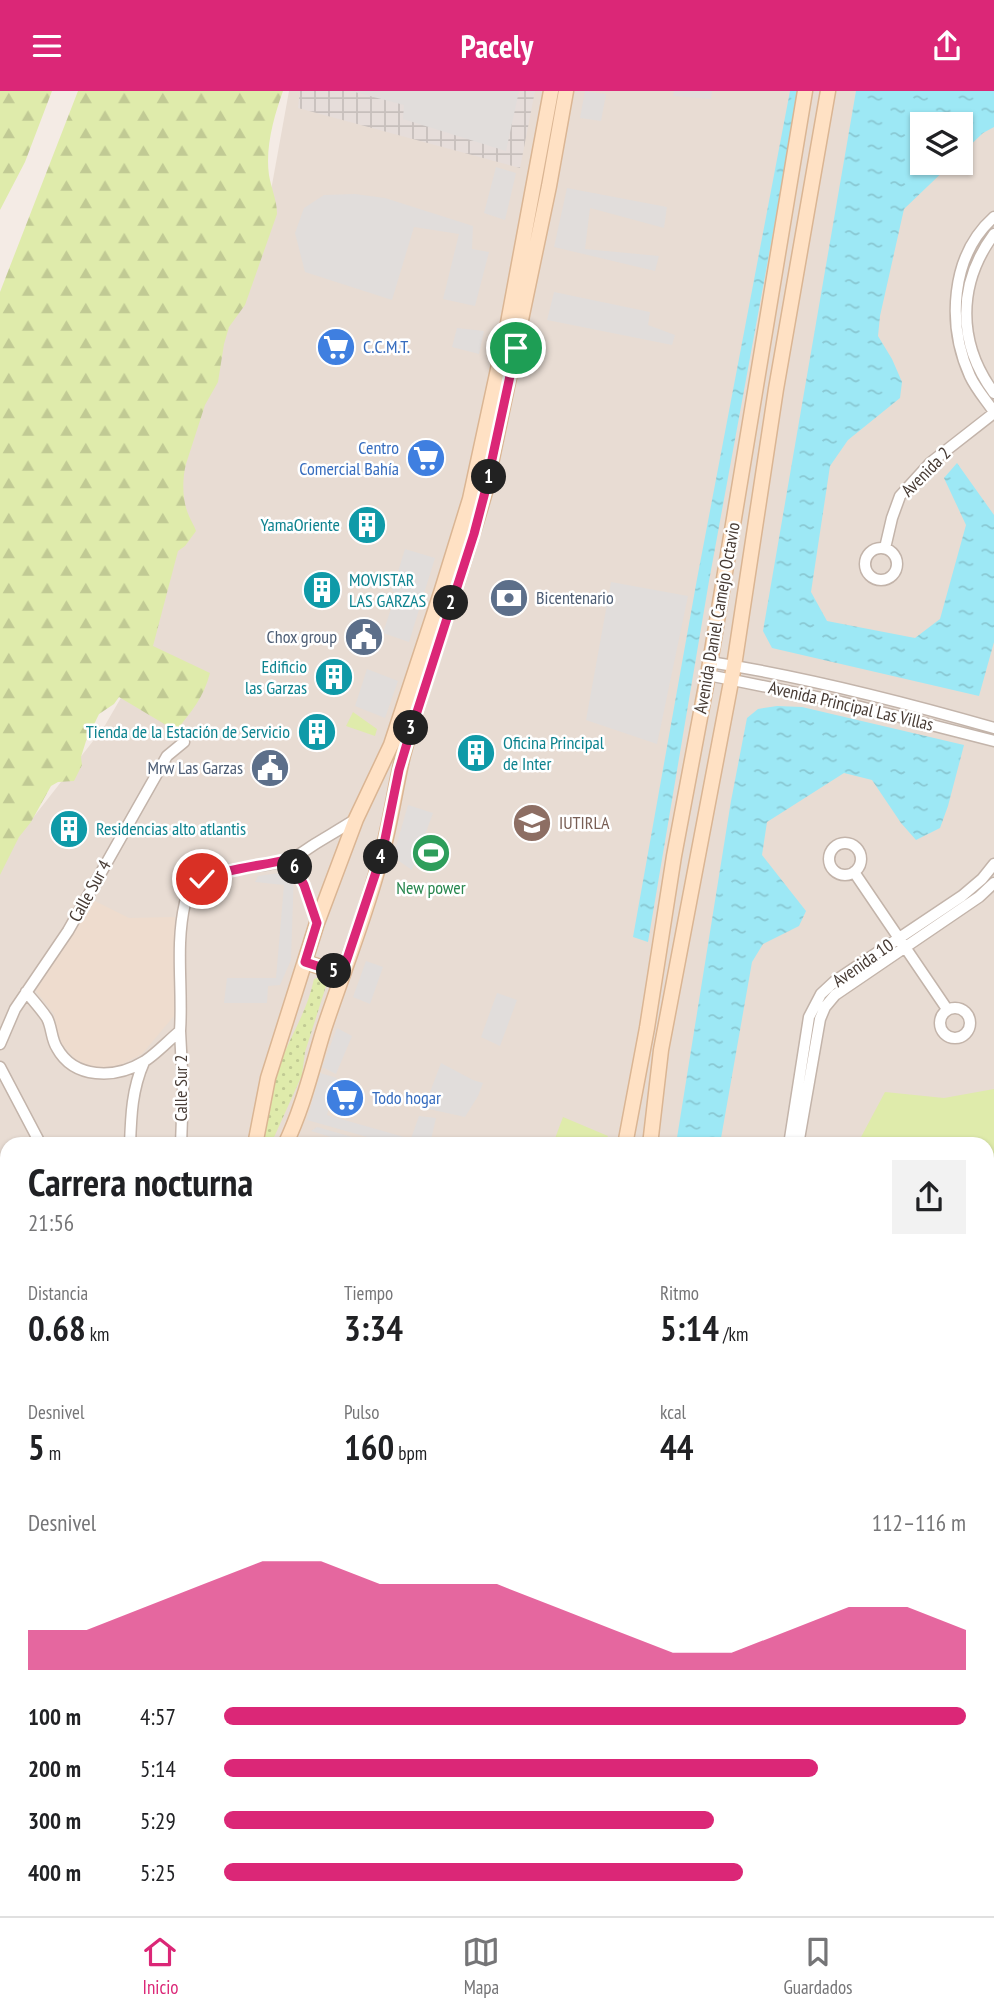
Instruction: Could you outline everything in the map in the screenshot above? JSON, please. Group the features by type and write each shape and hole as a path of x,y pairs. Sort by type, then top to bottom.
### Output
{"main road":[{"path":"257,1137 267,1085 317,923 356,819 391,745 471,499 508,323 551,91"},
{"path":"288,1137 379,866 408,740 474,534 549,186 565,91"},
{"name":"Avenida Daniel Camejo Octavio","path":"627,1137 709,669 805,91"},
{"name":"Avenida Daniel Camejo Octavio","path":"651,1137 661,1050 733,673 776,389 828,91"},
{"path":"305,962 342,974"}],"street":[{"path":"994,217 984,226 971,246 959,276 954,315 960,348 971,379 994,413"},
{"path":"994,234 974,273 968,292 965,319 975,360 994,393"},
{"name":"Avenida 2","path":"885,548 900,496 930,463 994,413"},
{"name":"Avenida Principal Las Villas","path":"709,669 890,699 994,728"},
{"name":"Avenida Principal Las Villas","path":"733,673 994,741"},
{"name":"Calle Sur 4","path":"0,1044 15,1009 68,931 167,756 184,742"},
{"name":"Calle Sur 2","path":"181,1137 183,1089 178,974 188,893 202,879 219,872 290,859 356,819"},
{"path":"290,859 304,885 317,923"},
{"name":"Avenida 10","path":"799,1137 817,1033 825,1007 835,995 962,896 982,879 994,864"},
{"path":"854,872 947,1009"},
{"name":"Avenida 10","path":"790,1137 809,1017 821,994 835,981 979,897 994,883"},
{"path":"26,992 48,1019 57,1049 69,1063 87,1073 128,1069 144,1062 180,1031"},
{"path":"130,1137 132,1098 144,1062"},
{"path":"0,1067 37,1137"}],"shaded area":[{"path":"289,91 994,91 994,1137 0,1137 0,860 104,727 126,689 215,362 262,240"},
{"path":"300,91 535,91 520,168 298,108"},
{"path":"351,91 519,91 506,151 403,119 404,105"},
{"path":"585,91 606,94 601,121 580,118"},
{"path":"674,91 712,91 711,99 673,96"},
{"path":"496,167 516,173 505,220 484,213"},
{"path":"567,188 667,207 664,228 590,208 585,249 659,256 655,271 554,247"},
{"path":"355,194 385,198 473,226 472,249 489,252 475,306 443,299 459,234 414,227 392,300 305,272 295,233 304,208 324,195"},
{"path":"554,292 650,312 648,325 675,335 672,345 547,320"},
{"path":"457,328 484,331 479,354 452,347"},
{"path":"405,549 435,558 409,642 383,633 396,593 392,591"},
{"path":"611,582 688,596 657,744 586,720"},
{"name":"Edificio las Garzas","path":"367,669 398,681 385,718 355,706"},
{"path":"408,805 433,813 412,870 393,857"},
{"path":"294,871 291,960 280,985 268,986 267,1003 224,1003 227,978 276,978 284,885 255,882 258,876"},
{"path":"89,898 129,918 175,917 174,1016 142,1054 111,1070 92,1068 74,1058 62,1044 54,1014 36,991"},
{"path":"366,961 383,967 370,1004 353,997"},
{"path":"497,993 517,1000 500,1046 481,1037"},
{"path":"337,1028 352,1036 336,1074 322,1067"},
{"path":"441,1063 483,1083 465,1117 424,1108"},
{"path":"320,1073 337,1078 327,1115 404,1137 367,1137 307,1120"},
{"path":"419,1116 436,1118 432,1137 412,1137"},
{"path":"317,1127 352,1137 331,1137 311,1131"}],"green space":[{"path":"0,91 52,91 25,162 0,210"},
{"path":"78,91 283,91 268,154 269,175 277,214 245,305 229,327 218,382 205,405 186,464 184,497 196,531 178,551 153,646 210,673 204,690 176,731 119,697 99,714 86,741 81,757 82,765 74,781 58,782 51,786 31,822 19,837 0,875 0,292"},
{"path":"353,712 377,729 375,736 346,726"},
{"path":"320,977 327,983 305,1052 302,1075 274,1137 265,1137 272,1083 307,1004 314,979"},
{"path":"994,1089 994,1137 861,1137 885,1092 944,1098"},
{"path":"563,1117 608,1136 608,1137 556,1137"}],"water":[{"path":"790,91 799,91 709,581 648,942 633,937 697,579"},
{"path":"856,91 994,91 994,127 973,143 973,112 910,112 910,175 939,175 904,209 880,316 878,336 902,382 900,398 848,440 830,466 811,592 827,621 915,638 940,619 966,525 944,478 957,463 994,515 994,642 979,696 772,648 763,631"},
{"path":"777,706 802,707 964,745 940,828 916,840 872,780 844,773 767,822 762,855 806,911 799,926 763,944 752,962 721,1137 677,1137 731,801 747,718 758,709"}],"place":[{"name":"C.C.M.T.","path":"336,347"},
{"name":"Centro Comercial Bahía","path":"426,458"},
{"name":"YamaOriente","path":"367,525"},
{"name":"MOVISTAR LAS GARZAS","path":"322,590"},
{"name":"Bicentenario","path":"509,598"},
{"name":"Chox group","path":"364,637"},
{"name":"Edificio las Garzas","path":"334,677"},
{"name":"Tienda de la Estación de Servicio","path":"317,732"},
{"name":"Oficina Principal de Inter","path":"476,753"},
{"name":"Mrw Las Garzas","path":"270,768"},
{"name":"IUTIRLA","path":"532,823"},
{"name":"Residencias alto atlantis","path":"69,829"},
{"name":"New power","path":"431,853"},
{"name":"Todo hogar","path":"345,1098"}],"route":[{"path":"202,879 219,872 290,859 304,885 317,923 305,962 342,974 382,854 399,770 408,740 474,534 516,348"}]}
